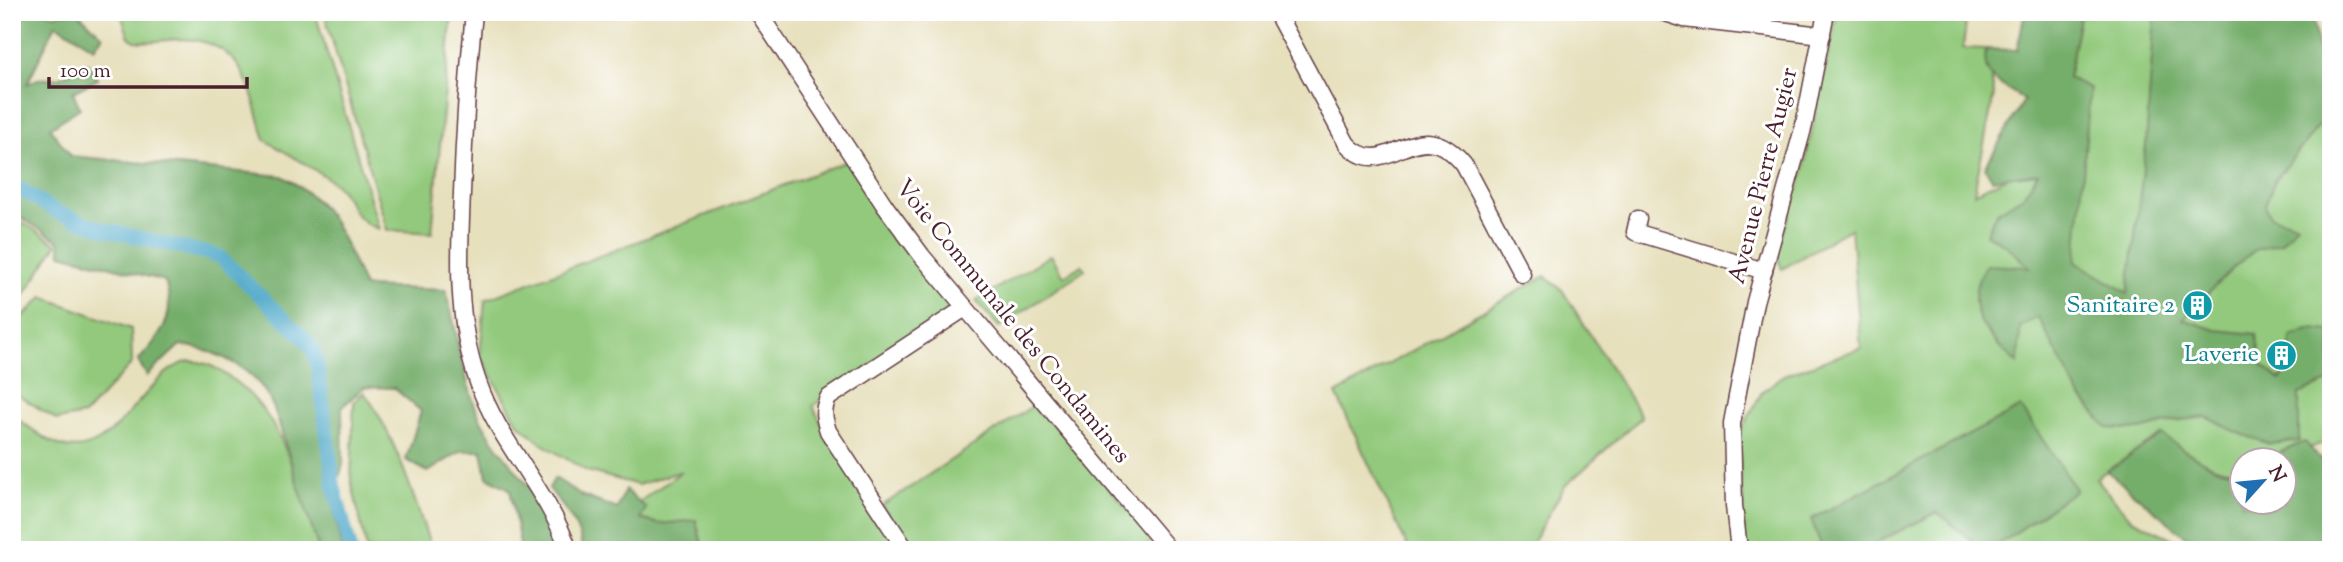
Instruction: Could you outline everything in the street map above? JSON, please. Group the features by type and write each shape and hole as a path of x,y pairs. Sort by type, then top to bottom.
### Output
{"street":[{"path":"474,12 464,145 459,266 461,310 478,384 510,446 550,504 569,550"},
{"name":"Voie Communale des Condamines","path":"758,12 885,205 965,308 1169,550"},
{"path":"1276,12 1347,144 1355,152 1369,159 1380,158 1416,142 1430,141 1454,152 1464,165 1522,274"},
{"path":"1662,12 1684,19 1822,35"},
{"name":"Avenue Pierre Augier","path":"1739,550 1733,495 1732,423 1764,271 1804,125 1826,12"},
{"path":"1638,219 1635,232 1764,271"},
{"path":"906,550 828,431 823,415 825,406 828,398 965,308"}],"green space":[{"path":"12,12 46,12 54,15 77,12 103,36 94,48 56,24 27,84 38,79 59,78 87,63 98,79 73,92 80,108 50,128 71,156 282,176 314,198 334,222 364,287 446,290 464,369 479,416 499,449 547,514 559,550 521,550 510,489 487,477 482,451 461,451 428,472 406,460 421,411 394,388 364,387 342,407 343,464 332,502 343,550 319,550 276,414 270,400 254,378 224,358 202,349 180,345 147,376 138,361 165,325 169,305 165,281 61,254 60,242 12,212"},
{"path":"120,12 315,12 379,229 369,225 356,214 343,193 330,180 265,140 249,86 231,58 218,48 201,41 135,41 129,37"},
{"path":"324,12 452,12 432,233 387,230"},
{"path":"1837,12 1929,12 1929,17 1966,22 1963,48 1986,49 1994,94 1974,193 2033,165 2070,12 2313,12 2324,100 2331,100 2331,441 2298,451 2298,447 2228,447 2228,470 2200,460 2161,435 2096,478 2130,518 2195,550 1991,550 2076,490 1812,519 1823,550 1745,550 1738,436 1762,392 1784,375 1861,348 1851,228 1782,269 1776,253 1803,173"},
{"path":"2025,12 2081,12 2068,78 2090,88 2076,262 2128,293 2146,144 2155,12 2313,12 2324,100 2331,100 2331,111 2275,180 2265,205 2271,217 2297,224 2281,243 2255,250 2234,267 2183,319 2216,330 2256,334 2262,365 2280,380 2289,369 2291,337 2311,329 2331,331 2331,381 2299,394 2299,441 2269,444 2236,432 2207,417 2174,421 2140,430 2107,428 2078,393 2038,317 2020,327 2018,364 1987,331 1980,320 1975,294 1978,280 1986,265 2029,267 2007,246 1986,234 1996,213 2023,196 2038,173 1992,179 1985,167 2024,100 1990,75 1985,60 1986,49 2017,50"},
{"path":"847,161 955,301 951,311 813,406 826,433 901,550 695,550 702,544 696,521 659,524 640,519 646,508 639,502 682,471 638,485 587,471 542,444 518,423 480,355 485,300"},
{"path":"23,223 57,244 20,302 12,297 12,241"},
{"path":"1051,255 1064,276 1082,265 1085,270 999,327 976,301"},
{"path":"1545,276 1562,290 1642,417 1565,486 1528,550 1409,550 1336,394"},
{"path":"43,297 131,329 132,363 84,415 57,420 12,391 12,328"},
{"path":"190,361 206,364 224,373 248,393 264,412 288,455 319,550 12,550 12,415 52,442 68,447 82,447 108,434 164,375 178,365"},
{"path":"364,392 395,448 432,550 367,550 351,480 354,402"},
{"path":"1037,403 1154,540 1140,550 911,550 882,506"},
{"path":"2021,407 2076,490 1991,550 1984,550 1937,512 1875,543 1877,550 1823,550 1811,519"},
{"path":"2162,435 2189,453 2228,470 2228,516 2298,516 2298,447 2293,447 2305,442 2321,460 2331,449 2331,550 2202,550 2107,471"},
{"path":"555,478 583,496 617,509 625,490 646,508 640,519 659,524 696,520 702,545 695,550 581,550 575,526 549,488"},
{"path":"1938,512 1984,550 1877,550 1875,543"}],"waterway":[{"path":"12,184 59,213 106,230 219,256 304,338 314,352 318,369 334,486 351,550"}],"place":[{"name":"Sanitaire 2","path":"2198,306"},
{"name":"Laverie","path":"2282,355"}]}
